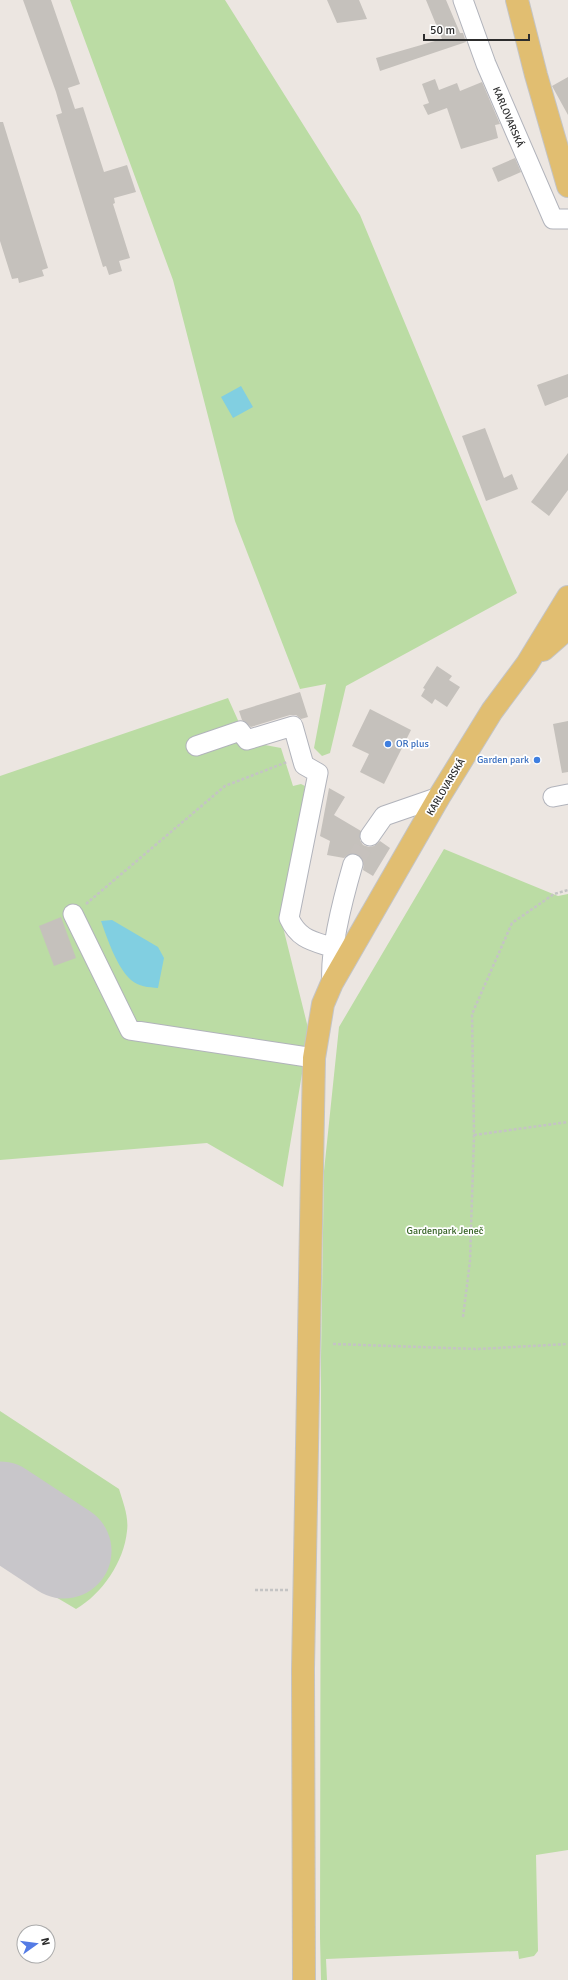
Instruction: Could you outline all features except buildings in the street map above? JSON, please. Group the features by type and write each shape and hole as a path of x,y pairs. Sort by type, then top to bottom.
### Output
{"main road":[{"path":"517,0 536,75 568,186"},
{"name":"KARLOVARSKÁ","path":"304,1976 302,1924 304,1590 314,1058 323,1004 332,983 439,797 492,711 527,664 568,597"},
{"path":"527,664 568,628"}],"street":[{"name":"KARLOVARSKÁ","path":"462,0 486,64 553,219 568,219"},
{"path":"196,746 240,731 247,740 293,726 304,765 318,773 289,918 294,928 306,939 334,948"},
{"path":"370,836 384,816 439,797"},
{"path":"332,983 330,966 353,864"},
{"path":"75,919 130,1030 314,1058"}],"path":[{"path":"75,919 83,906 225,786 302,756"},
{"path":"463,1317 470,1261 474,1135 472,1014 512,923 554,894 568,890"},
{"path":"474,1135 568,1122"},
{"path":"333,1344 478,1349 568,1344"},
{"path":"255,1590 304,1590"}],"green space":[{"path":"70,0 225,0 360,215 517,593 346,686 330,753 322,756 314,748 326,684 300,689 235,521 173,280"},
{"path":"228,698 241,727 242,737 262,737 265,745 281,748 293,786 301,784 305,786 282,923 309,1032 283,1187 207,1143 0,1160 0,776"},
{"name":"Gardenpark Jeneč","path":"444,849 558,896 568,894 568,1850 536,1855 538,1951 534,1956 519,1959 518,1951 326,1959 327,1980 321,1980 321,1357 324,1171 339,1027"},
{"path":"0,1411 119,1489 127,1520 125,1543 116,1565 103,1586 86,1603 76,1609 0,1564"}],"water":[{"path":"241,386 253,407 233,418 221,397"},
{"path":"112,920 158,947 164,958 158,988 137,984 126,975 121,968 106,936 101,921"}],"runway":[{"path":"0,1509 64,1551"}],"tunnel":[{"path":"353,864 370,836"}],"place":[{"name":"OR plus","path":"388,744"},
{"name":"Garden park","path":"537,760"}]}
